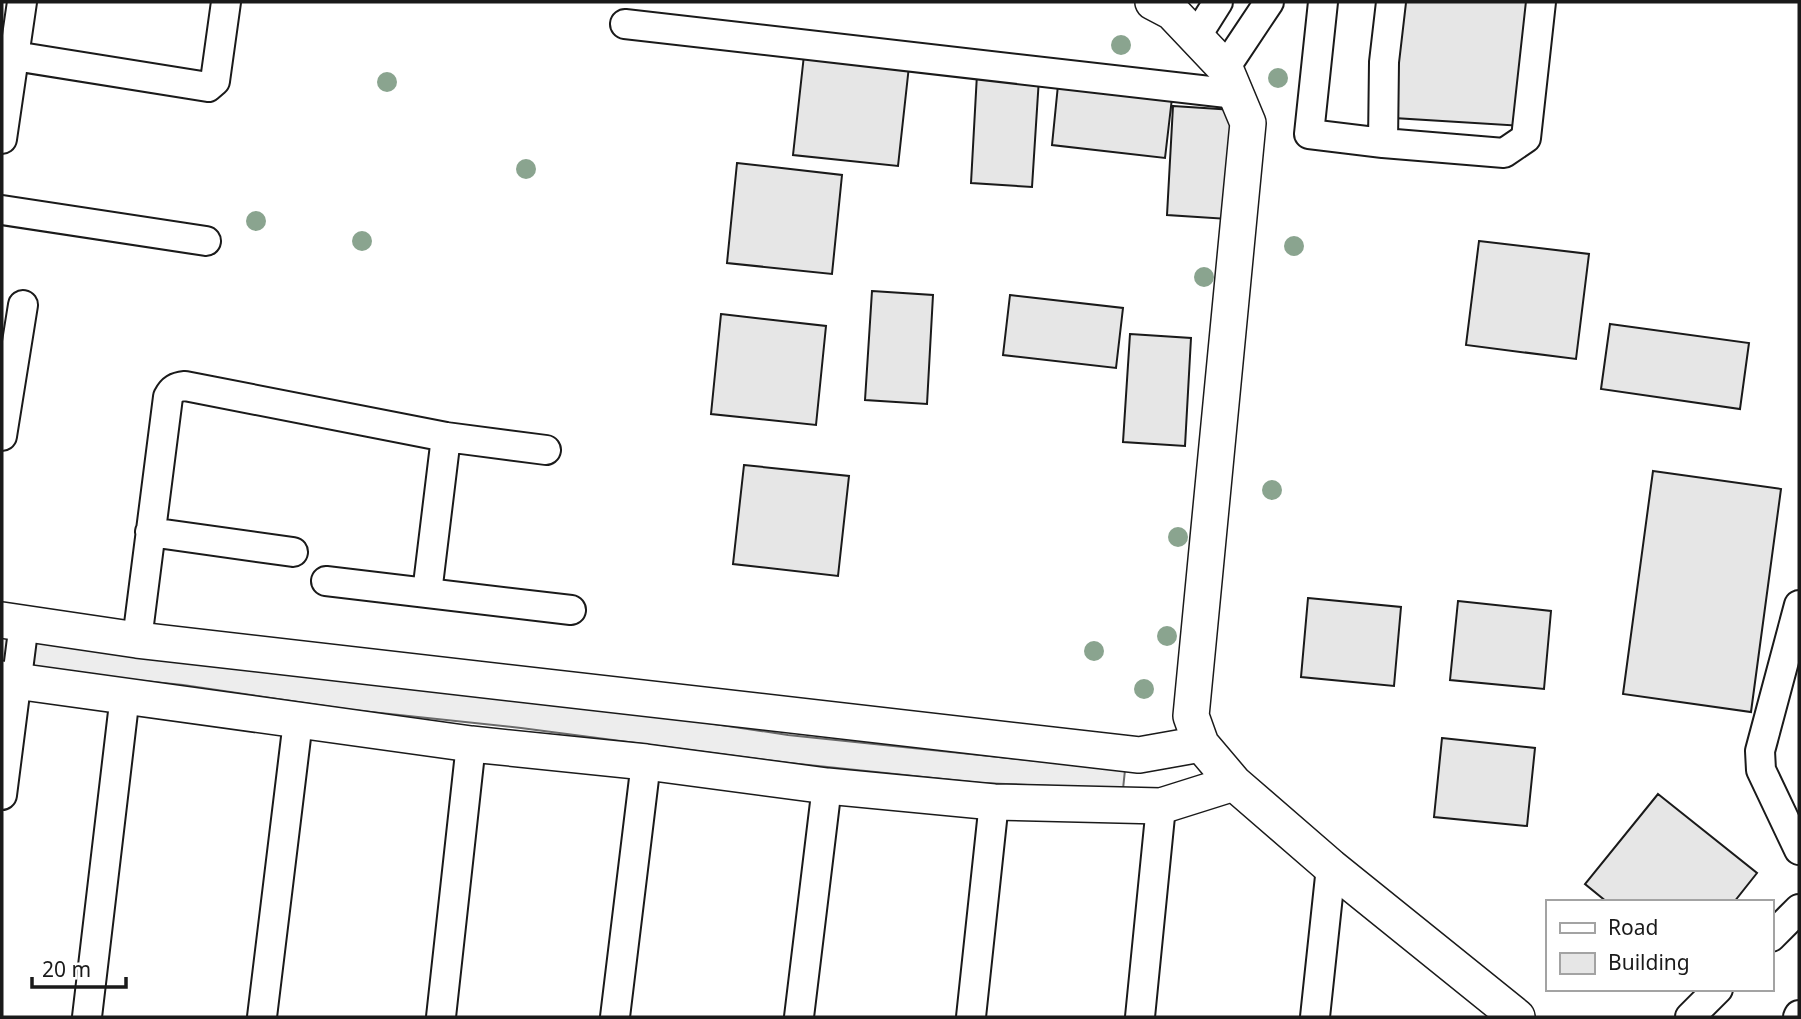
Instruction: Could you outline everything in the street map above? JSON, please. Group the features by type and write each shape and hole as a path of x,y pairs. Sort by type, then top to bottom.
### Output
{"street":[{"path":"2,139 8,56 22,2"},
{"path":"8,56 208,87 215,81 226,2"},
{"path":"1153,2 1172,12 1196,37 1230,81 1248,123 1191,716 1200,744 1234,783 1331,867 1517,1017"},
{"path":"1196,37 1218,2"},
{"path":"1230,81 1269,2"},
{"path":"1323,2 1309,134 1504,153 1526,138 1541,2"},
{"path":"1383,142 1384,62 1391,2"},
{"path":"625,24 1230,81"},
{"path":"2,210 206,241"},
{"path":"2,436 23,305"},
{"path":"137,640 168,397 177,387 185,386 446,437 546,450"},
{"path":"427,593 446,437"},
{"path":"150,532 293,552"},
{"path":"326,581 571,610"},
{"path":"1799,605 1760,751 1761,770 1799,850"},
{"path":"2,795 13,621 137,640 1139,755 1200,744"},
{"path":"9,680 471,744 646,762 827,786 994,802 1161,806 1234,783"},
{"path":"87,1017 125,695"},
{"path":"262,1017 298,722"},
{"path":"441,1017 471,744"},
{"path":"615,1017 646,762"},
{"path":"799,1017 827,786"},
{"path":"971,1017 994,802"},
{"path":"1140,1017 1161,806"},
{"path":"1315,1017 1331,867"},
{"path":"1773,935 1799,909"},
{"path":"1690,1017 1716,991"}],"shaded area":[{"path":"2,634 401,688 588,705 788,735 1125,770 1123,789 981,783 789,763 521,728 352,710 183,685 36,670 2,664"}],"building":[{"path":"1401,2 1531,2 1523,126 1394,118"},
{"path":"804,55 909,66 898,166 793,155"},
{"path":"977,74 1039,78 1032,187 971,183"},
{"path":"1058,85 1172,98 1165,158 1052,145"},
{"path":"1173,106 1234,110 1228,219 1167,215"},
{"path":"737,163 842,175 832,274 727,263"},
{"path":"1479,241 1589,254 1576,359 1466,345"},
{"path":"872,291 933,295 927,404 865,400"},
{"path":"1010,295 1123,308 1116,368 1003,355"},
{"path":"721,314 826,326 816,425 711,414"},
{"path":"1610,324 1749,343 1740,409 1601,389"},
{"path":"1130,334 1191,338 1185,446 1123,442"},
{"path":"744,465 849,476 838,576 733,564"},
{"path":"1653,471 1781,489 1751,712 1623,694"},
{"path":"1308,598 1401,607 1394,686 1301,677"},
{"path":"1458,601 1551,611 1544,689 1450,680"},
{"path":"1442,738 1535,748 1527,826 1434,817"},
{"path":"1658,794 1757,873 1736,900 1605,900 1585,884"}]}
